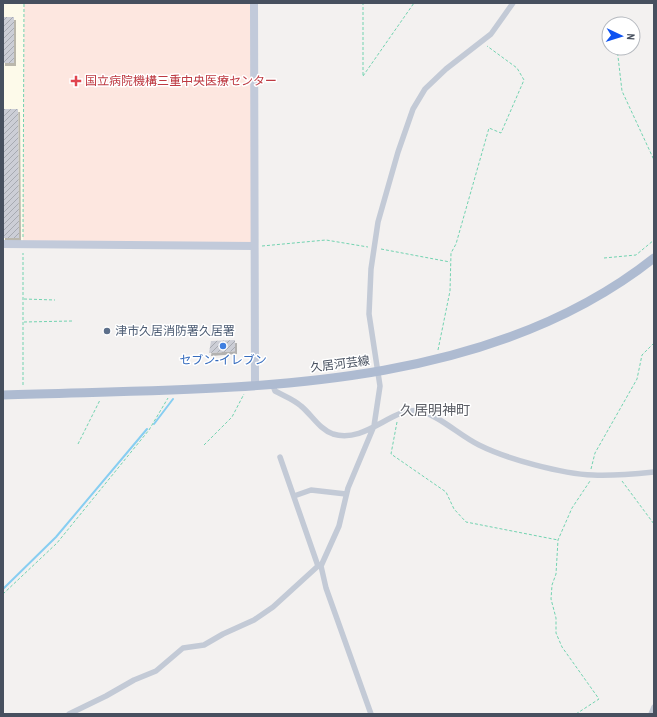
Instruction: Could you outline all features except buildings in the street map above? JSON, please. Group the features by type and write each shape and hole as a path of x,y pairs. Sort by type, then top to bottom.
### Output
{"main road":[{"name":"久居河芸線","path":"3,395 173,390 251,385 377,372 435,360 491,344 538,326 588,301 654,258"}],"street":[{"path":"251,385 254,246 254,3"},
{"path":"69,714 134,680 156,671 183,648 204,645 223,634 254,620 272,607 320,566 338,526 346,494 374,426 380,386 370,314 371,269 378,222 413,109 418,98 425,89 446,69 491,34 513,3"},
{"path":"3,244 254,246"},
{"path":"272,383 275,391 297,402 328,432 337,435 352,435 366,431 398,415 410,411 422,412 490,451 530,463 591,475 618,475 654,472"},
{"path":"280,457 320,566 326,588 371,714"},
{"path":"294,496 311,490 346,494"},
{"path":"651,714 654,707"}],"path":[{"path":"22,394 24,322 24,3"},
{"path":"363,3 363,76 414,3"},
{"path":"435,360 450,291 451,253 456,244 489,128 501,132 524,80 517,68 482,42"},
{"path":"618,56 622,91 654,160"},
{"path":"254,246 326,240 451,262"},
{"path":"604,258 636,255 654,240"},
{"path":"24,299 55,300"},
{"path":"24,322 72,321"},
{"path":"576,714 599,699 562,647 556,633 556,618 551,599 552,585 556,574 558,540 572,508 587,488 595,453 637,378 642,354 654,343"},
{"path":"204,445 232,417 251,385"},
{"path":"3,594 57,543 149,430 173,390"},
{"path":"78,444 93,416 103,392"},
{"path":"398,415 392,454 446,492 454,509 466,522 558,540"},
{"path":"618,475 654,524"}],"shaded area":[{"path":"3,3 24,3 23,244 3,245"},
{"path":"24,3 254,3 254,246 23,244"}],"waterway":[{"path":"154,424 173,399"},
{"path":"3,589 56,537 147,429"}],"place":[{"name":"国立病院機構三重中央医療センター","path":"76,81"},
{"name":"津市久居消防署久居署","path":"107,331"},
{"name":"セブン-イレブン","path":"223,346"}],"district":[{"name":"久居明神町","path":"435,410"}]}
